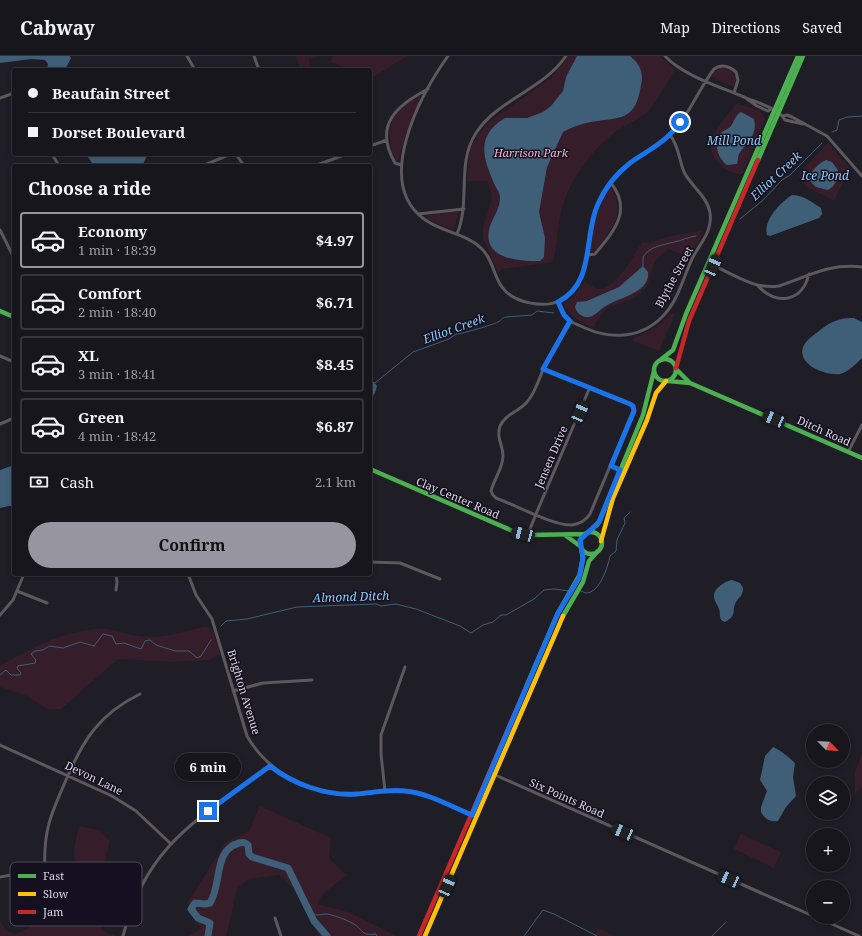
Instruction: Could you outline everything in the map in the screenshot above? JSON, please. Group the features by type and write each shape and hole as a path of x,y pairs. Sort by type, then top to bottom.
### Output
{"street":[{"path":"187,56 194,68"},
{"path":"254,56 258,68"},
{"path":"448,56 428,89 410,127 401,165 402,180 408,199 418,214 429,222 473,242 482,249 492,263 501,286 510,294 535,304 546,305 558,302 570,294 578,285 586,267 589,234 593,217 600,201 611,183 629,164 670,136 715,68 722,66 736,72 738,78 734,93"},
{"path":"457,234 464,209 465,162 468,149 476,133 493,114 549,76 566,56"},
{"path":"665,56 680,68 746,98 756,106 777,113 785,120 803,124 827,136 862,176"},
{"path":"777,113 798,56"},
{"path":"492,774 558,613 582,569 583,558 580,540 599,522 645,410 654,370 659,361 673,350 684,320 711,264 803,56"},
{"path":"401,165 396,163 393,159 387,140 389,123 397,109 408,100 428,89"},
{"path":"0,98 12,94"},
{"name":"Blythe Street","path":"570,321 602,334 626,335 651,326 666,313 674,301 692,258 703,242 710,217 708,206 685,174 676,143 670,136"},
{"path":"372,145 387,140"},
{"path":"207,164 226,156"},
{"path":"320,164 342,156"},
{"path":"588,255 595,254 613,232 619,221 620,204 611,183"},
{"path":"418,214 464,209"},
{"path":"0,230 12,254"},
{"path":"711,264 758,285 771,287 779,286 831,266 842,265 862,267"},
{"path":"425,936 492,774 563,615 574,595 581,586 589,561 598,551 617,489 656,393 667,381 675,376 687,327 711,264"},
{"path":"758,285 771,297 789,298 805,287 809,274"},
{"path":"543,369 630,404 634,408 634,414 590,514 578,524 560,524 496,498 492,494 492,487 503,458 498,436 500,427 506,417 523,407 529,399 543,369 570,321 564,315 558,302"},
{"path":"0,311 12,316"},
{"path":"0,356 12,361"},
{"path":"659,361 669,360 676,368"},
{"name":"Ditch Road","path":"676,368 690,384"},
{"path":"654,370 659,380 667,381"},
{"name":"Ditch Road","path":"667,381 690,384 862,458"},
{"name":"Jensen Drive","path":"530,535 530,529 536,514 590,387"},
{"path":"0,424 12,419"},
{"path":"848,452 862,425"},
{"path":"611,466 620,470"},
{"name":"Clay Center Road","path":"372,471 515,532 530,535 565,536 570,533 586,533"},
{"path":"586,533 595,533 602,541"},
{"path":"565,536 590,554 598,551"},
{"path":"372,562 400,563 440,579"},
{"path":"0,615 7,609 23,576"},
{"path":"116,576 116,590"},
{"name":"Brighton Avenue","path":"189,576 194,592 212,619 247,736 257,753 270,766 288,777 323,791 355,794 385,790 404,790 423,794 474,816"},
{"path":"17,591 47,603"},
{"path":"385,790 381,754 381,735 405,667"},
{"path":"233,691 264,684 312,680"},
{"path":"45,862 45,845 49,821 83,744 97,725 121,704 140,694"},
{"name":"Devon Lane","path":"0,745 99,789 128,806 170,842"},
{"path":"142,882 157,858 170,842 189,826 270,766"},
{"name":"Six Points Road","path":"492,774 806,912"},
{"path":"419,936 474,816"},
{"path":"0,877 10,875"},
{"path":"275,918 281,936"},
{"name":"Six Points Road","path":"832,924 859,936"},
{"path":"123,936 126,926"}],"green space":[{"path":"296,56 316,56 317,58 309,59 310,68 300,68"},
{"path":"333,56 407,56 372,78 372,68 345,68 331,62"},
{"name":"Harrison Park","path":"569,56 661,56 675,70 652,107 640,117 608,138 584,164 572,184 563,205 553,262 502,269 498,272 483,239 483,228 492,195 487,181 467,181 469,154 473,143 486,124 551,78"},
{"path":"725,67 736,75 736,82 733,87 712,77 713,72 716,69"},
{"path":"420,96 420,100 406,134 398,161 394,157 391,146 390,130 392,123 395,116 404,105"},
{"path":"737,103 760,111 765,119 742,175 724,168 715,158 712,150 712,142 715,133"},
{"path":"828,143 850,168 834,201 805,186 799,179 801,171"},
{"path":"612,189 617,203 617,215 613,226 605,238 592,252 590,251 590,243 595,219 605,197 609,190"},
{"path":"459,212 454,230 430,220 425,216"},
{"path":"703,230 700,240 688,257 669,249 655,262 645,289 635,297 610,307 599,318 594,327 576,319 566,309 564,304 574,296 584,282 598,289 605,288 618,278 642,242 650,243 666,237"},
{"path":"672,313 675,314 659,351 633,341 633,339 658,326"},
{"path":"206,626 214,632 220,654 209,660 172,662 118,659 61,709 48,710 27,696 0,687 0,666 46,642 70,634 101,629 138,636 156,637 189,631"},
{"path":"862,753 862,787 855,793 855,773"},
{"path":"260,806 331,838 329,858 346,875 322,895 317,904 348,912 396,936 319,936 293,888 279,875 248,879 237,889 226,936 188,936 201,929 192,916 188,902 226,842 249,831"},
{"path":"79,826 99,830 110,841 104,862 75,862 74,849"},
{"path":"741,834 781,852 774,868 734,849"},
{"path":"0,920 5,930 16,934 33,926 100,926 106,932 116,936 0,936"},
{"path":"598,928 614,936 595,936"}],"water":[{"path":"0,56 70,56 71,58 66,68 47,68 48,64 45,60 31,59 0,63"},
{"path":"577,56 630,56 639,66 642,77 638,98 634,107 629,113 623,116 586,123 563,132 547,167 539,212 545,238 544,257 540,261 523,261 505,257 497,253 489,240 490,226 499,207 500,198 486,163 484,146 486,139 490,131 505,118 527,118 543,112 551,106 563,91 566,77"},
{"name":"Mill Pond","path":"741,112 754,119 755,125 753,135 739,154 737,164 727,165 719,155 717,146 718,137 722,132 730,127 737,115"},
{"path":"87,156 147,156 143,164 93,164"},
{"name":"Ice Pond","path":"826,160 832,162 838,170 836,182 833,187 828,190 816,187 808,179 815,168"},
{"path":"792,195 800,196 811,201 821,208 822,214 819,218 770,236 767,235 766,229 770,218 778,207"},
{"path":"643,266 648,272 647,279 639,290 604,307 590,317 583,316 577,312 575,307 577,302 587,301 619,287"},
{"path":"854,318 862,322 862,358 855,365 843,373 834,374 821,371 808,364 802,353 804,344 808,340 832,322 840,319"},
{"path":"372,381 377,386 372,397"},
{"path":"12,466 12,505 0,508 0,470"},
{"path":"732,580 740,583 743,591 742,595 736,602 732,617 725,622 721,619 714,594 717,588"},
{"path":"773,747 795,763 793,777 796,796 786,807 778,821 768,820 761,812 761,807 767,791 760,780 765,756"}],"waterway":[{"name":"Elliot Creek","path":"832,132 837,130 839,120 847,117 862,116"},
{"name":"Elliot Creek","path":"740,219 762,201 822,143"},
{"name":"Elliot Creek","path":"643,266 643,257 649,250 661,245 696,236"},
{"name":"Elliot Creek","path":"375,383 413,352 449,339 456,334 490,325 506,317 532,315 537,311 554,313"},
{"name":"Almond Ditch","path":"581,591 586,593 591,592 599,584 610,556 616,551 617,540 625,523 624,518 630,512"},
{"name":"Almond Ditch","path":"221,626 226,621 247,619 297,607 376,604 381,606 396,604 416,609 460,626 471,633 483,625 493,622 501,615 506,615 534,599 544,590 554,589 569,591"},
{"name":"Almond Ditch","path":"0,675 6,670 11,675 20,675 21,673 17,668 18,666 35,663 36,660 31,654 35,651 43,650 49,646 63,648 80,642 94,646 103,634 112,636 116,644 124,643 141,649 145,641 150,640 156,645 175,651 189,651 197,658 201,656 211,640"},
{"path":"208,936 210,923 198,918 191,909 195,903 210,903 214,896 219,869 225,853 231,847 243,842 248,845 249,854 252,857 288,868 314,921 327,936"},
{"path":"524,936 543,910 597,936"},
{"path":"310,913 316,915 328,914 339,917 356,925 364,933 376,934 377,936"},
{"path":"712,936 726,922"}],"traffic: fast":[{"path":"659,361 673,350 686,314 798,56"},
{"path":"758,160 803,56"},
{"path":"0,311 12,316"},
{"path":"665,359 673,362 676,370 673,378 665,381 657,378 654,370 657,362 665,359"},
{"path":"676,369 690,383"},
{"path":"587,533 597,525 600,520 643,415 654,371"},
{"path":"668,381 690,383 862,458"},
{"path":"372,470 515,532 529,535 585,534"},
{"path":"591,532 599,535 602,543 599,551 591,554 583,551 580,543 583,535 591,532"},
{"path":"565,535 580,546"},
{"path":"527,685 558,613 580,574 583,557 581,548"},
{"path":"563,616 583,582 589,561 598,551"}],"traffic: slow":[{"path":"601,541 613,498 647,420 656,393 666,381"},
{"path":"425,936 563,616"}],"traffic: jam":[{"path":"676,368 689,321 758,160"},
{"path":"419,936 527,685"}],"route":[{"path":"208,811 270,766 282,774 323,791 342,794 355,794 385,790 404,790 423,794 472,815 558,613 579,578 583,558 580,540 582,536 593,528 600,520 620,470 611,466 634,414 634,408 630,404 543,369 570,321 564,315 558,302 567,297 578,285 587,264 590,225 603,194 622,170 670,136 680,122"}]}
